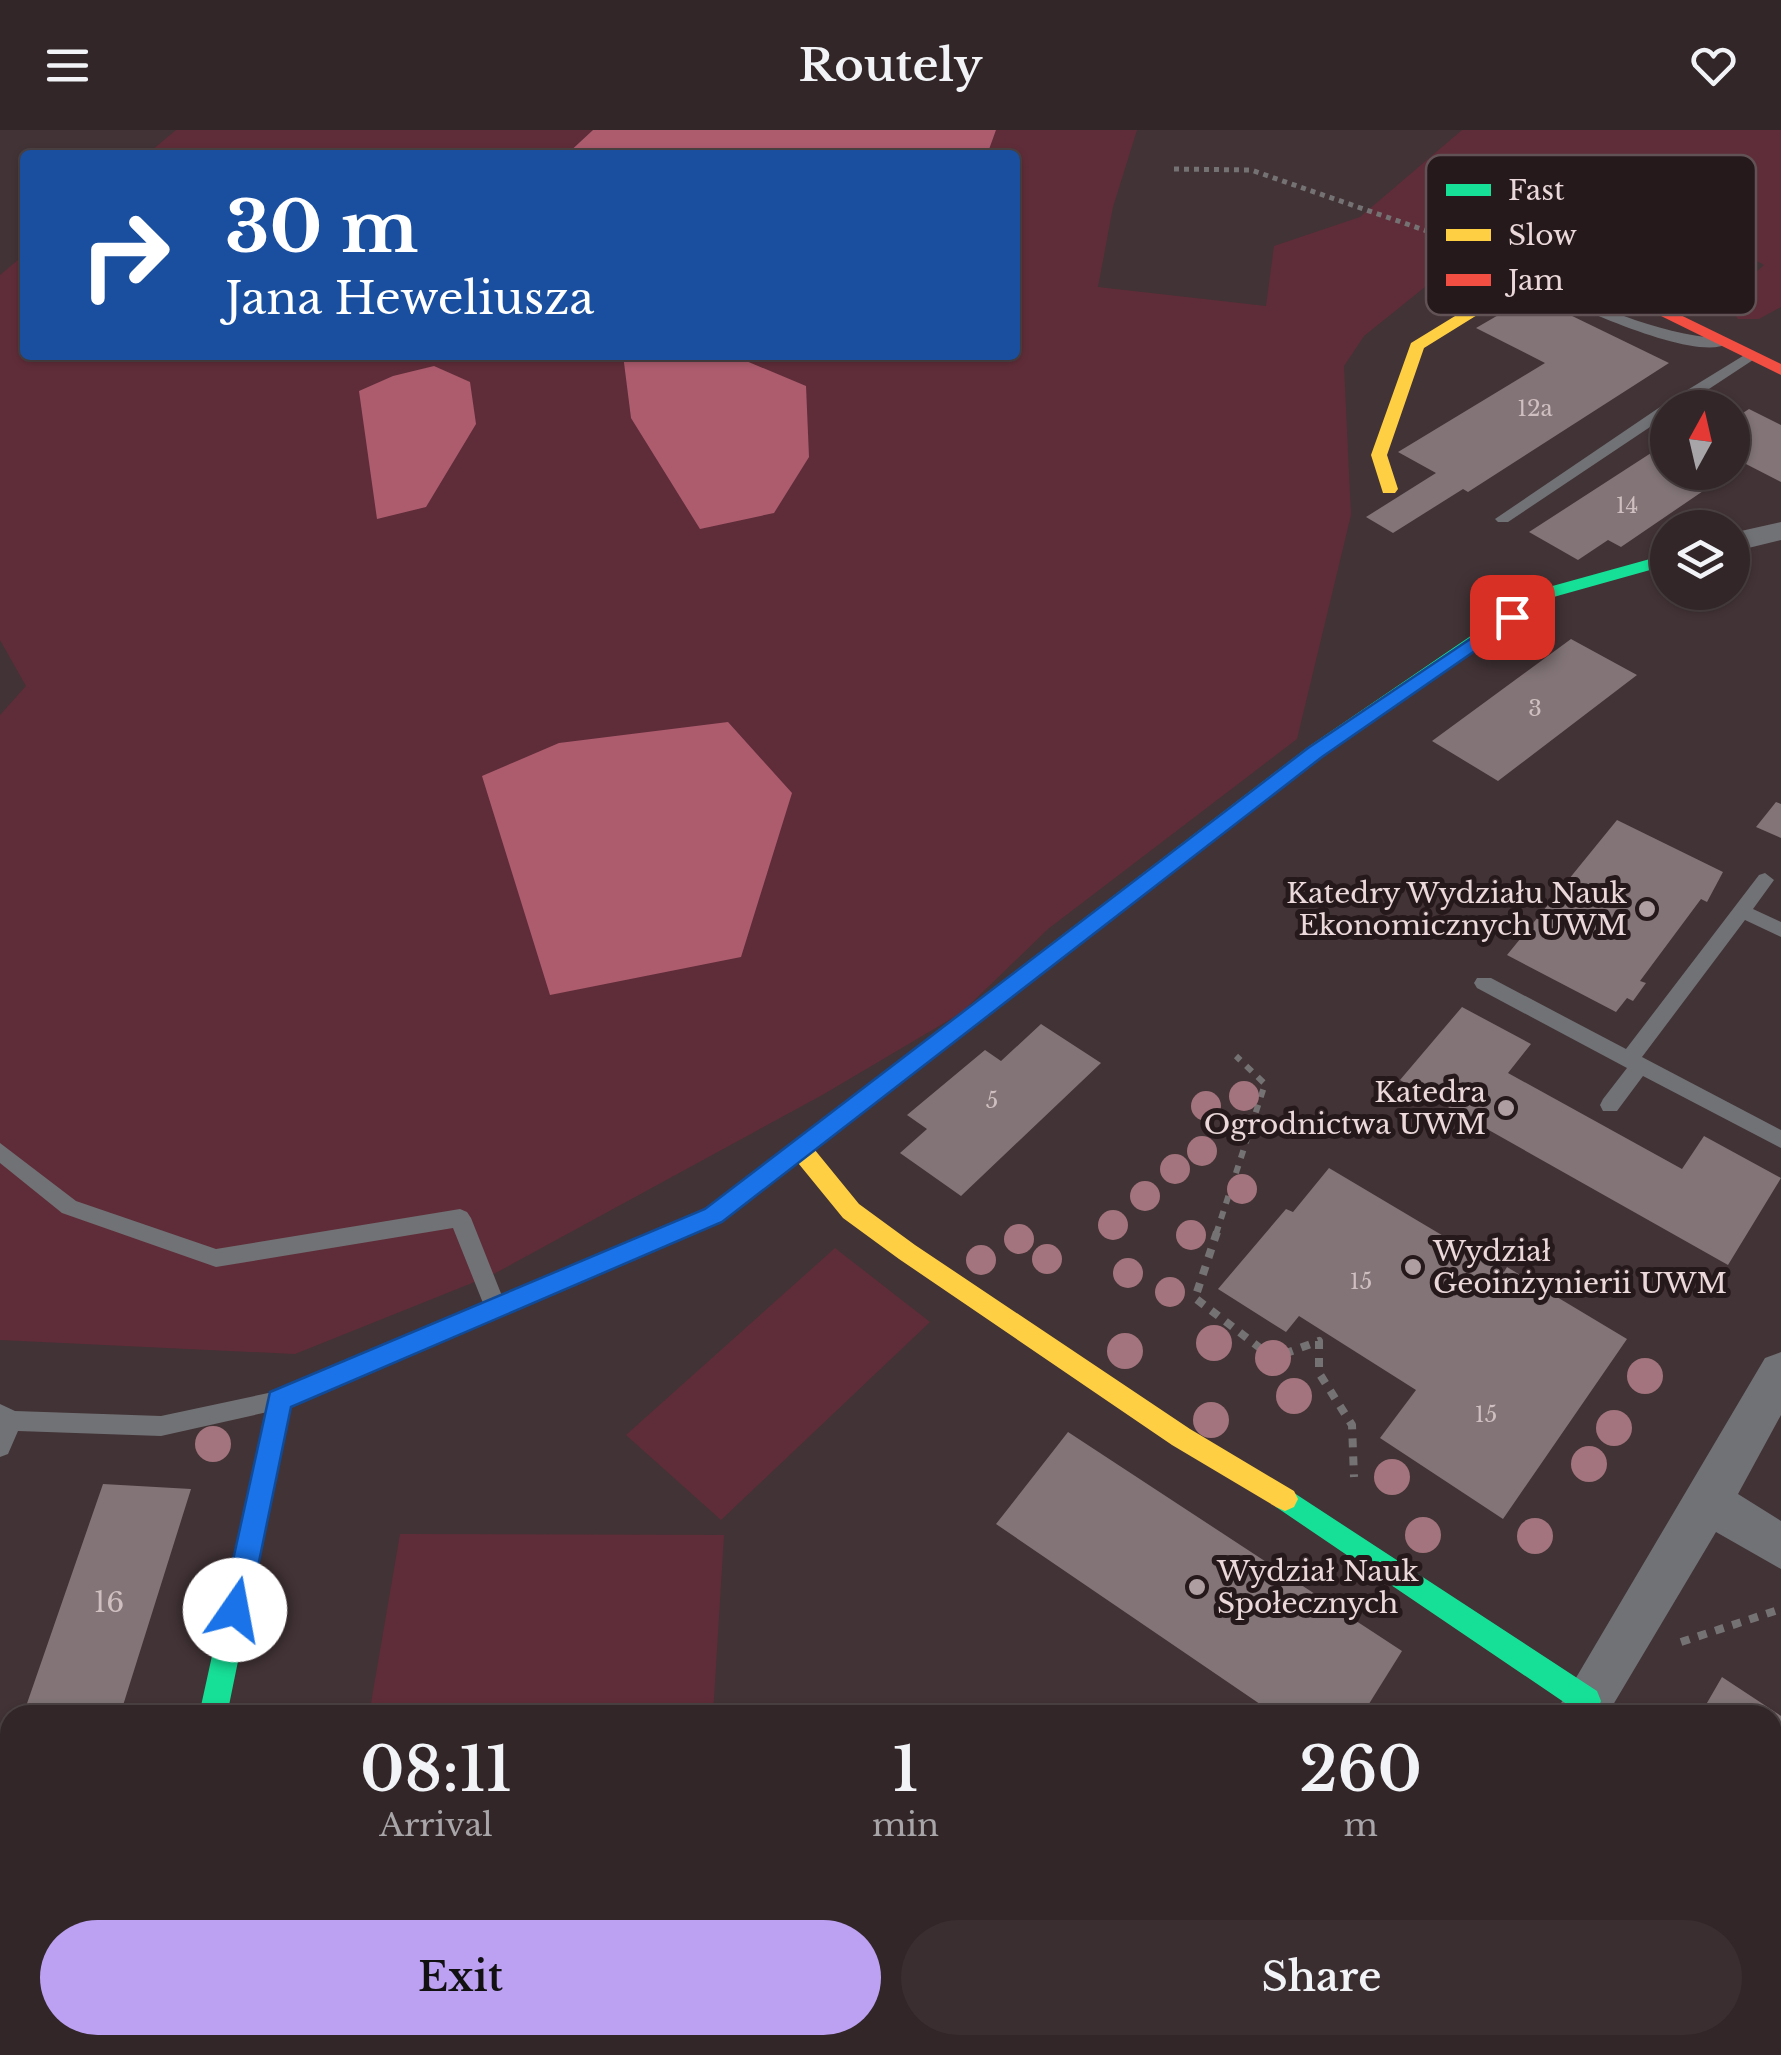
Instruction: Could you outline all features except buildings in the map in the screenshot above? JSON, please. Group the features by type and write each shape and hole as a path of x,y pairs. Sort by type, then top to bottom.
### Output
{"street":[{"path":"1389,488 1379,455 1417,346 1467,315"},
{"path":"1671,315 1781,370"},
{"path":"1750,539 1781,531"},
{"path":"215,1705 280,1400 714,1216 1315,752 1544,594 1650,564"},
{"path":"802,1150 851,1211 906,1252 1181,1436 1326,1523 1579,1705"},
{"path":"1585,1705 1709,1502 1781,1372"},
{"path":"1709,1502 1781,1547"}],"lane":[{"path":"1603,315 1693,342 1727,343"},
{"path":"1696,390 1750,355"},
{"path":"1503,519 1650,420"},
{"path":"1610,1105 1636,1061 1765,880"},
{"path":"1742,911 1781,930"},
{"path":"1484,983 1781,1140"},
{"path":"0,1150 69,1207 216,1258 460,1218 495,1306"},
{"path":"0,1448 5,1417 161,1426 280,1400"}],"path":[{"path":"1174,170 1251,170 1426,231"},
{"path":"1236,1056 1265,1084 1196,1298 1273,1358 1319,1341 1319,1373 1352,1426 1354,1486"},
{"path":"1670,1645 1781,1610"}],"shaded area":[{"path":"176,130 593,130 571,150 152,150"},
{"path":"593,130 996,130 989,150 571,150"},
{"path":"996,130 1137,130 1113,207 1098,287 1266,306 1274,246 1360,217 1426,161 1426,286 1364,336 1344,366 1351,515 1297,739 1048,929 961,1013 824,1094 492,1275 295,1354 0,1340 0,715 26,686 0,640 0,275 20,258 20,360 624,360 631,418 806,387 744,360 1020,360 1020,150 989,150"},
{"path":"1462,130 1781,130 1781,307 1759,319 1738,319 1735,315 1756,315 1756,272 1764,265 1756,261 1756,155 1433,155"},
{"path":"624,360 744,360 806,386 809,457 774,513 700,529 631,418"},
{"path":"434,366 470,382 476,424 426,507 377,519 359,391 393,376"},
{"path":"728,722 792,793 741,957 550,995 482,776 559,743"},
{"path":"835,1248 930,1322 721,1520 626,1435"},
{"path":"400,1534 724,1535 714,1705 371,1705"}],"traffic: fast":[{"path":"825,1129 1315,752 1544,594 1650,564"},
{"path":"215,1705 279,1400 473,1318"},
{"path":"1285,1499 1587,1701"}],"traffic: slow":[{"path":"1389,489 1379,455 1417,346 1467,315"},
{"path":"802,1151 851,1211 907,1252 1181,1437 1285,1499"}],"traffic: jam":[{"path":"1670,315 1781,370"},
{"path":"473,1318 714,1215 825,1129"}],"place":[{"name":"Katedry Wydziału Nauk Ekonomicznych UWM","path":"1647,909"},
{"name":"Katedra Ogrodnictwa UWM","path":"1506,1108"},
{"name":"Wydział Geoinżynierii UWM","path":"1413,1267"},
{"name":"Wydział Nauk Społecznych","path":"1197,1587"}],"route":[{"path":"235,1610 280,1400 714,1216 1315,752 1512,617"}]}
